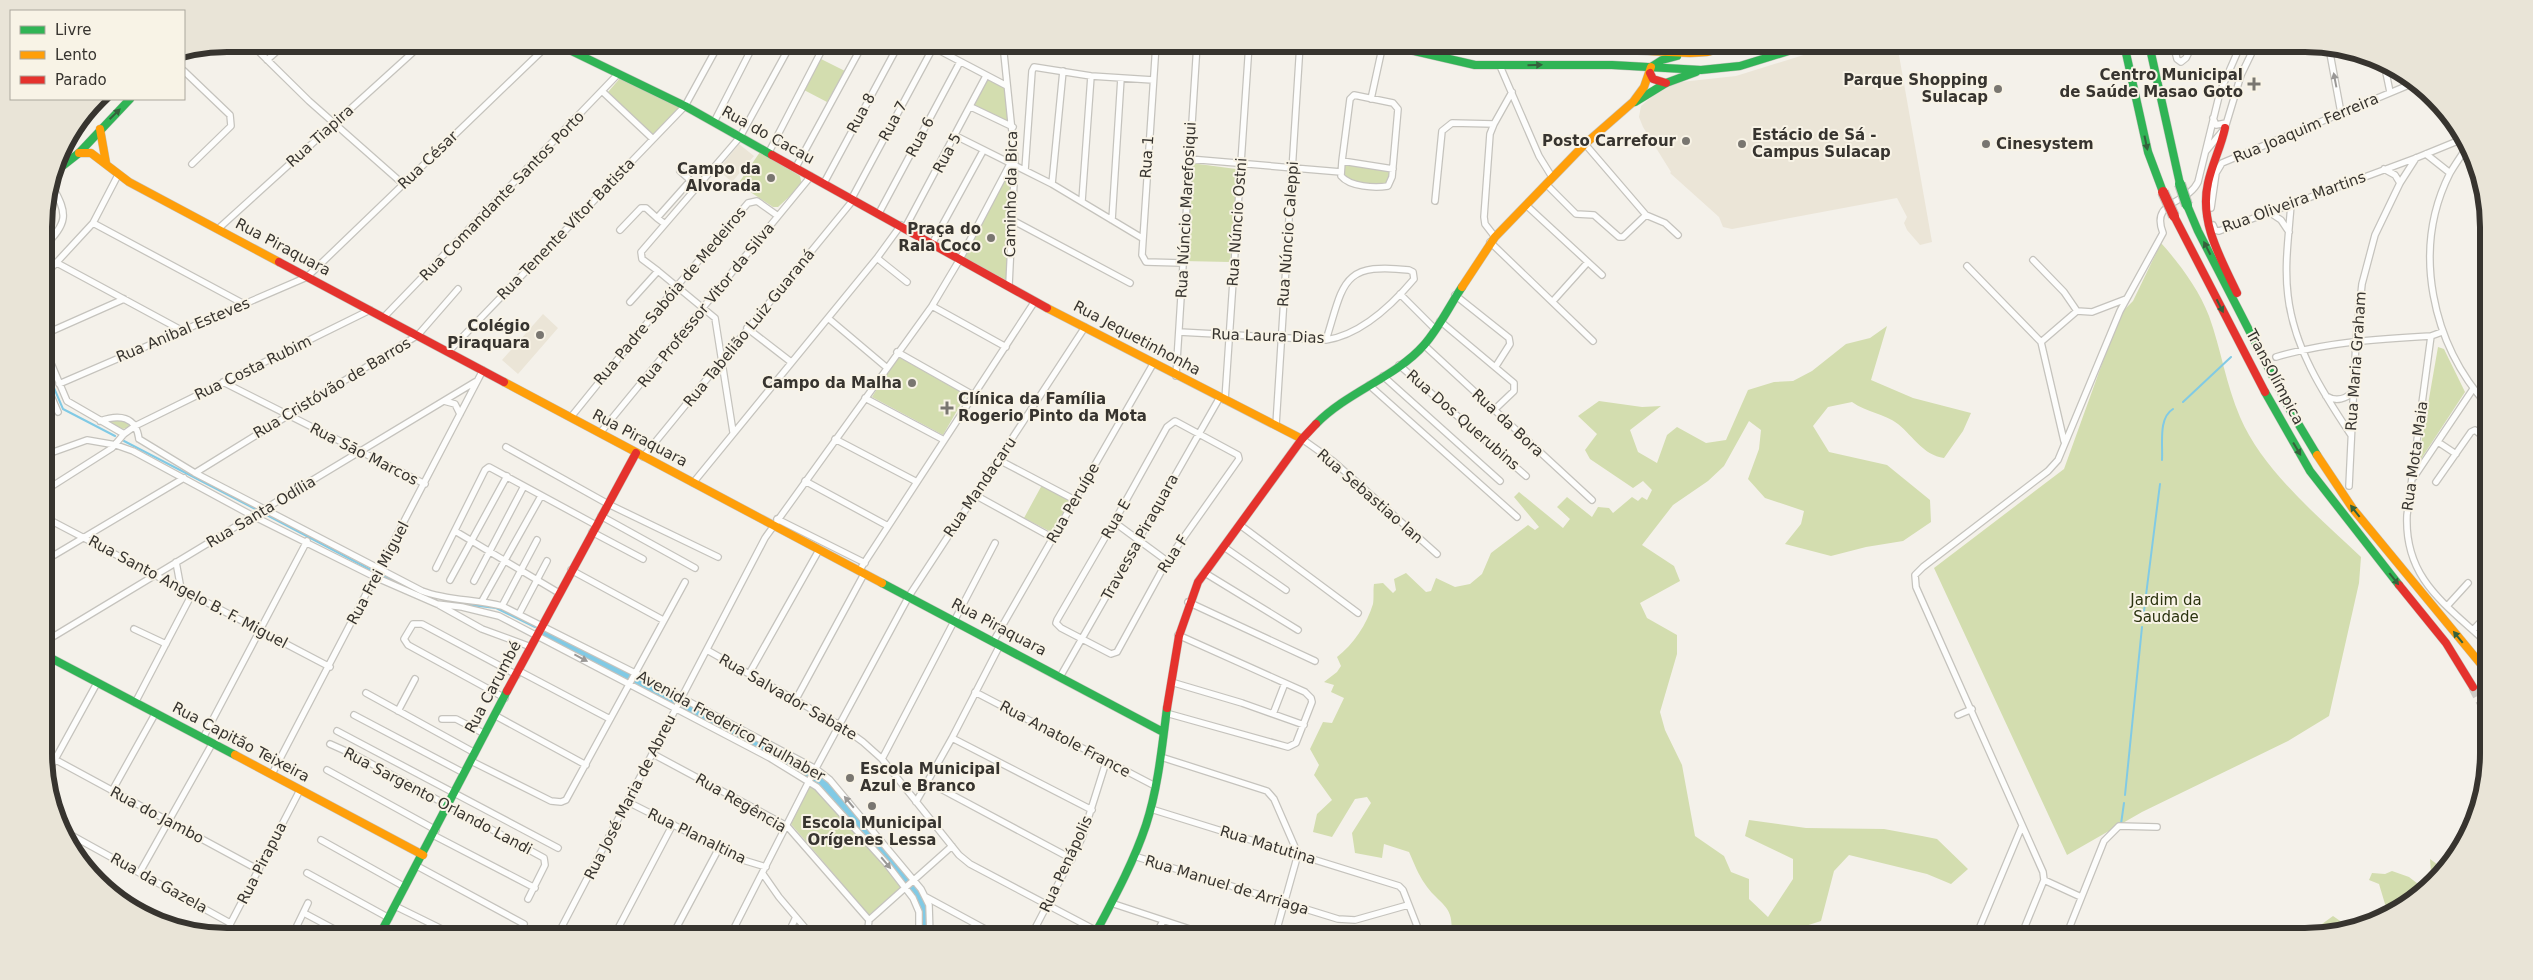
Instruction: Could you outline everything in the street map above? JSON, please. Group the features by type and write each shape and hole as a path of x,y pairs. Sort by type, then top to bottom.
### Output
{"main road":[{"name":"Rua do Cacau","path":"574,52 685,106 960,259"},
{"path":"1422,52 1484,65 1562,64 1650,70 1701,70 1740,66 1786,52"},
{"path":"1484,65 1492,58 1491,52"},
{"path":"1561,52 1559,56 1562,64"},
{"path":"1686,52 1690,53"},
{"path":"1633,102 1644,87 1650,70 1662,60 1690,53 1707,52"},
{"path":"2121,52 2131,94 2140,118"},
{"name":"TransOlímpica","path":"2126,52 2148,152 2163,192 2278,417 2310,471 2343,516 2446,643 2473,686"},
{"name":"TransOlímpica","path":"2151,52 2180,184 2187,205 2198,231 2267,365 2311,446 2353,509 2480,663"},
{"path":"1650,70 1653,79 1666,83"},
{"path":"1098,928 1134,856 1151,809 1161,757 1170,682 1178,636 1188,602 1205,573 1302,440 1322,418 1399,365 1424,345 1493,239 1585,144 1633,102 1666,83 1701,70"},
{"path":"69,156 77,154 129,100"},
{"path":"2225,126 2206,196 2206,216 2228,274 2267,355 2267,365"},
{"path":"100,129 102,155 107,164"},
{"name":"Rua Piraquara","path":"77,154 91,153 107,164 118,175 693,483 775,522 819,550 863,569 996,644 1163,732"},
{"name":"Rua Jequetinhonha","path":"960,259 1153,364 1276,425 1302,440"},
{"name":"Rua Carumbé","path":"384,928 571,570 608,504 640,455"},
{"name":"Rua Capitão Teixeira","path":"52,659 423,854"}],"street":[{"path":"259,52 334,123 404,184"},
{"path":"267,60 276,52"},
{"name":"Rua Tiapira","path":"218,229 413,52"},
{"name":"Rua César","path":"308,277 541,52"},
{"path":"583,56 585,52"},
{"name":"Rua Tenente Vítor Batista","path":"448,352 685,106 715,52"},
{"path":"714,122 750,52"},
{"path":"733,432 721,363 717,323 703,307 642,259 640,255 740,137 787,52"},
{"path":"769,152 821,52"},
{"path":"796,167 859,52"},
{"name":"Rua 8","path":"824,183 895,52"},
{"name":"Rua 7","path":"853,199 931,52"},
{"path":"944,52 1008,86"},
{"name":"Caminho da Bica","path":"1004,52 1013,127 1009,285"},
{"name":"Rua 1","path":"1155,52 1142,258 1146,262 1182,263"},
{"name":"Rua Núncio Marefosiqui","path":"1176,376 1196,52"},
{"name":"Rua Núncio Ostni","path":"1222,399 1230,336 1248,52"},
{"name":"Rua Núncio Caleppi","path":"1276,425 1299,52"},
{"path":"1371,99 1382,52"},
{"path":"2175,52 2176,59 2181,62 2189,52"},
{"path":"2081,897 2044,880 1972,709 1916,587 1915,576 1923,567 2048,471 2058,460 2064,441 2126,299 2163,233 2161,216 2168,205 2193,191 2198,182 2225,76 2237,52"},
{"path":"2205,152 2225,126 2241,75 2252,52"},
{"path":"2329,54 2341,113"},
{"name":"Rua 6","path":"879,213 960,62"},
{"path":"1025,170 1031,75 1032,69 1036,66 1091,76 1153,80"},
{"path":"1500,66 1549,181 1576,214 1591,214 1621,238 1646,215"},
{"path":"1052,184 1063,71"},
{"path":"185,72 230,115 232,122 231,126 192,164"},
{"path":"2386,73 2390,92"},
{"name":"Rua Comandante Santos Porto","path":"384,317 603,92 618,74"},
{"name":"Rua 5","path":"693,483 903,227 956,136 986,76"},
{"path":"1082,202 1091,76"},
{"path":"1112,220 1121,78"},
{"name":"Rua Joaquim Ferreira","path":"2213,189 2218,167 2222,163 2407,85"},
{"path":"603,92 652,139"},
{"path":"1512,92 1490,134 1485,224 1493,239 1592,341"},
{"path":"1354,95 1371,99 1393,103 1397,106 1399,114 1391,182 1385,187 1345,181 1341,172 1351,97 1354,95"},
{"path":"971,106 1013,127"},
{"path":"2213,118 2216,125 2225,126"},
{"path":"1435,201 1442,131 1452,123 1494,124"},
{"path":"956,136 1052,184 1142,238"},
{"name":"Rua Oliveira Martins","path":"2213,189 2211,212 2216,231 2457,141"},
{"path":"1585,144 1646,215 1665,223 1678,236"},
{"path":"932,244 983,151"},
{"path":"2463,153 2450,173 2438,206 2432,230 2430,258 2435,304 2442,332 2473,389 2480,397"},
{"path":"2426,154 2450,173"},
{"name":"Rua Maria Graham","path":"2349,486 2359,300 2369,251 2374,234 2400,183 2416,158"},
{"path":"1189,159 1341,172"},
{"path":"1342,161 1393,169"},
{"path":"960,259 1012,164"},
{"name":"Rua Oliveira Martins","path":"2384,169 2395,175 2400,183"},
{"path":"657,218 689,182 689,179 680,170"},
{"path":"53,267 93,223 118,175"},
{"name":"Rua Professor Vitor da Silva","path":"600,433 811,176"},
{"path":"53,238 59,232 63,223 63,208 56,194"},
{"name":"Rua Tabelião Luiz Guaraná","path":"640,455 721,363 747,328 853,199"},
{"name":"Rua Padre Sabóia de Medeiros","path":"570,417 677,286 748,203 756,201 778,216"},
{"path":"2291,204 2286,262 2288,296 2302,349 2324,395 2351,435"},
{"path":"1526,205 1602,275"},
{"path":"620,230 641,208 646,208 665,224"},
{"path":"2269,212 2281,220 2289,232"},
{"path":"1012,220 1130,283"},
{"path":"93,223 244,304"},
{"path":"877,258 907,282"},
{"name":"Rua José Maria de Abreu","path":"561,928 678,703 775,522 932,306 960,259"},
{"path":"2033,260 2064,292 2077,311"},
{"path":"1554,302 1588,262"},
{"path":"57,263 181,330"},
{"path":"1967,266 2041,342 2064,441"},
{"name":"Rua Laura Dias","path":"1179,332 1326,340 1338,338 1361,327 1400,294 1415,277 1413,272 1374,267 1350,278 1342,290 1326,340"},
{"path":"630,302 658,271"},
{"name":"Rua Anibal Esteves","path":"59,384 308,277"},
{"name":"Rua Cristóvão de Barros","path":"195,473 418,335 458,289"},
{"path":"1400,294 1437,325 1496,366 1514,383 1515,388 1494,410"},
{"path":"1456,295 1510,338 1510,344 1496,366"},
{"path":"53,331 124,299"},
{"path":"2041,342 2077,311 2092,312 2126,299"},
{"path":"795,701 863,569 888,526 1035,301"},
{"path":"932,306 1006,347"},
{"name":"Rua Costa Rubim","path":"52,486 120,439 135,426 370,310"},
{"path":"828,318 886,367"},
{"name":"Rua Mandacaru","path":"734,928 810,780 841,726 909,596 1085,327"},
{"path":"747,328 791,362"},
{"path":"2276,357 2302,349 2356,340 2431,336 2442,332"},
{"name":"Rua Mota Maia","path":"2431,336 2407,515 2407,538 2411,557 2426,584 2480,637"},
{"name":"Rua da Bora","path":"1424,345 1592,500"},
{"path":"897,352 973,395"},
{"name":"Rua Peruípe","path":"916,802 952,738 996,644 1053,538 1153,364"},
{"name":"Rua Dos Querubins","path":"1399,365 1526,476"},
{"path":"53,368 67,401 100,421 134,450 184,478 260,512 482,629 531,647"},
{"name":"Rua Frei Miguel","path":"272,774 330,667 377,573 425,484 475,382 483,370"},
{"path":"1383,376 1500,481"},
{"name":"Rua Sāo Marcos","path":"223,382 425,484"},
{"name":"Rua Santa Odília","path":"52,637 475,382"},
{"path":"1369,385 1518,517"},
{"path":"2413,478 2473,389"},
{"path":"2324,395 2331,399 2340,400 2348,397 2354,391"},
{"path":"865,398 944,440"},
{"name":"Travessa Piraquara","path":"1060,677 1083,640 1198,433 1222,399"},
{"path":"53,400 58,412"},
{"path":"444,401 455,404 460,414"},
{"path":"100,421 117,416 131,421 135,426 139,440 134,450"},
{"name":"Rua E","path":"1083,640 1056,623 1167,427 1172,422 1178,423 1198,433"},
{"path":"2436,482 2473,431 2480,436"},
{"name":"Rua F","path":"1083,640 1114,654 1120,649 1167,560 1239,457 1198,433"},
{"path":"53,452 79,442 120,439"},
{"path":"139,440 308,541 377,573 434,595 482,601 502,606 519,614 540,631 630,683 678,703 810,780 825,793 906,886 919,912 919,928"},
{"path":"835,440 917,482"},
{"name":"Rua Sebastiao lan","path":"1302,440 1333,461 1437,554"},
{"path":"2438,442 2456,454"},
{"path":"506,447 608,504 718,557"},
{"path":"999,460 1075,500"},
{"path":"436,568 485,470 491,467 596,525 695,568"},
{"path":"450,580 507,476"},
{"path":"52,556 184,478"},
{"path":"806,481 888,526"},
{"path":"474,581 488,550 524,486"},
{"path":"975,495 1053,538"},
{"path":"482,601 541,496"},
{"name":"Rua Santo Angelo B. F. Miguel","path":"52,521 153,576 192,594 330,667"},
{"path":"775,522 863,569"},
{"path":"1114,522 1167,560"},
{"path":"596,525 643,559"},
{"path":"1240,525 1358,612"},
{"path":"455,531 559,593"},
{"path":"502,606 537,540"},
{"path":"140,872 208,741 260,630 308,541"},
{"path":"882,759 994,543"},
{"path":"1224,547 1286,590"},
{"path":"749,674 819,550"},
{"path":"519,614 547,561"},
{"path":"176,562 181,589"},
{"path":"571,570 663,620"},
{"path":"1205,573 1298,630"},
{"path":"366,693 473,757 557,803 566,800 685,582"},
{"path":"2448,605 2468,583"},
{"path":"136,703 192,594"},
{"path":"1188,602 1315,661"},
{"path":"437,604 462,606 492,613 540,631"},
{"path":"2473,630 2480,623"},
{"path":"505,698 408,645 404,639 407,631 413,624 422,624 610,720"},
{"path":"134,629 166,644"},
{"name":"Avenida Frederico Faulhaber","path":"540,631 635,674 678,703 830,780 914,880 926,897 930,928"},
{"path":"1166,713 1292,747 1296,743 1304,725 1312,702 1305,692 1178,636"},
{"name":"Rua Salvador Sabate","path":"707,650 841,726 863,742 882,759 952,846 970,864 1048,904 1085,928"},
{"path":"398,711 415,679"},
{"path":"1170,682 1304,725"},
{"path":"53,765 96,683"},
{"path":"1273,714 1285,683"},
{"name":"Rua Anatole France","path":"975,692 1155,786"},
{"path":"1958,715 1972,709"},
{"path":"112,791 155,714"},
{"path":"354,715 464,773"},
{"path":"496,716 586,765"},
{"path":"442,719 456,719 485,734"},
{"path":"337,731 558,848"},
{"path":"952,738 1092,810"},
{"name":"Rua Sargento Orlando Landi","path":"330,744 359,757 447,808 545,860 546,866 535,888"},
{"name":"Rua Regência","path":"653,754 786,826 868,920"},
{"path":"1161,757 1270,793 1298,854 1278,927"},
{"name":"Rua do Jambo","path":"56,760 259,870"},
{"name":"Rua Penápolis","path":"1035,928 1072,859 1092,810 1106,762"},
{"path":"327,770 434,833 535,888 528,899"},
{"path":"928,782 1072,859"},
{"name":"Rua Pirapua","path":"228,928 300,790"},
{"name":"Rua Planaltina","path":"628,802 743,860 766,867"},
{"name":"Rua Matutina","path":"1151,809 1385,881 1401,888 1417,927"},
{"path":"618,928 673,824"},
{"path":"1980,927 2022,826"},
{"path":"2069,927 2104,841 2119,826 2157,827"},
{"name":"Rua da Gazela","path":"75,837 230,923"},
{"path":"321,840 405,887"},
{"path":"868,928 868,920 952,846"},
{"path":"676,928 719,848"},
{"name":"Rua Manuel de Arriaga","path":"1134,856 1345,920 1408,905"},
{"path":"417,866 524,924"},
{"path":"307,874 389,918"},
{"name":"Rua Planaltina","path":"763,874 805,928"},
{"path":"2025,927 2044,880"},
{"path":"926,897 983,928"},
{"path":"296,928 308,903"},
{"path":"1111,904 1186,928"},
{"path":"395,906 440,928"},
{"path":"304,913 332,928"},
{"path":"791,928 796,917"},
{"path":"1159,928 1163,920"}],"shaded area":[{"path":"1813,52 1898,52 1932,242 1920,245 1907,230 1904,223 1907,217 1897,198 1732,229 1723,227 1719,217 1670,173 1639,117 1641,106 1662,88 1681,82 1736,76"},
{"path":"739,144 754,156 732,182 718,170"},
{"path":"543,314 558,328 518,374 502,360"}],"green space":[{"path":"821,59 845,71 827,102 804,90"},
{"path":"621,77 681,107 652,135 608,92"},
{"path":"986,78 1006,89 1008,122 974,107"},
{"name":"Campo da Alvorada","path":"760,152 800,176 802,185 778,207 773,207 738,184"},
{"path":"1191,163 1236,169 1238,174 1230,262 1183,261"},
{"path":"1343,163 1391,170 1390,181 1386,185 1373,185 1346,179 1342,172"},
{"name":"Praça do Rala Coco","path":"1013,168 1006,280 962,258 1008,170"},
{"name":"Jardim da Saudade","path":"2161,243 2188,278 2205,306 2235,405 2250,437 2277,474 2293,492 2361,557 2359,583 2329,716 2288,741 2142,812 2067,855 1934,568 2064,469 2120,314 2133,301"},
{"path":"1887,326 1871,380 1913,398 1971,413 1963,431 1944,458 1924,449 1898,424 1852,402 1828,407 1813,426 1829,452 1887,465 1930,500 1931,522 1903,541 1866,547 1831,556 1785,544 1801,524 1804,511 1765,498 1748,479 1759,449 1761,430 1749,421 1724,466 1708,481 1673,505 1642,545 1674,566 1680,581 1640,603 1647,618 1677,635 1677,654 1660,712 1665,730 1682,765 1695,836 1724,856 1731,872 1749,879 1749,899 1768,917 1793,879 1793,859 1745,836 1749,820 1806,828 1884,829 1937,839 1968,869 1951,884 1927,874 1849,855 1834,871 1821,921 1801,927 1451,927 1449,912 1425,884 1409,852 1384,844 1382,858 1355,853 1352,833 1371,803 1367,797 1355,799 1332,837 1313,832 1317,814 1332,800 1314,775 1319,765 1310,749 1323,722 1332,723 1344,698 1331,692 1334,685 1324,682 1337,672 1341,666 1337,657 1359,634 1367,619 1373,604 1374,584 1383,583 1393,593 1396,590 1394,579 1406,573 1426,592 1431,591 1436,578 1455,587 1470,584 1482,574 1491,553 1528,525 1535,530 1539,527 1514,497 1519,492 1563,528 1570,519 1557,507 1567,497 1592,517 1598,507 1609,508 1613,513 1632,497 1638,501 1642,497 1647,500 1652,490 1643,481 1633,488 1590,459 1585,450 1597,434 1578,416 1599,401 1642,407 1661,406 1630,430 1638,452 1657,463 1667,435 1677,427 1706,443 1726,440 1748,390 1774,382 1793,381 1812,371 1846,344 1870,338"},
{"path":"2438,347 2444,349 2465,392 2421,459 2419,456"},
{"name":"Campo da Malha","path":"897,356 966,395 943,435 872,397"},
{"path":"112,419 126,421 132,426 123,429 107,422"},
{"path":"1042,485 1072,501 1053,533 1024,518"},
{"path":"810,786 822,794 904,886 869,915 791,824"},
{"path":"2430,859 2439,866 2431,872"},
{"path":"2392,871 2409,877 2420,885 2403,898 2386,907 2379,884 2369,880 2372,873 2385,874"},
{"path":"2333,916 2343,923 2340,924 2318,927"}],"waterway":[{"path":"2183,402 2231,357"},
{"path":"53,385 63,409 115,436"},
{"path":"2162,460 2163,425 2168,413 2173,409"},
{"path":"124,441 259,511"},
{"path":"2143,619 2160,484"},
{"path":"263,513 373,571"},
{"path":"381,575 428,597"},
{"path":"462,604 496,608 535,627"},
{"path":"2125,795 2142,627"},
{"path":"543,631 808,773 829,790 912,884 925,910 924,928"},
{"path":"2121,824 2124,803"}],"tunnel":[{"path":"2473,687 2480,700"}],"traffic: fast":[{"path":"574,52 685,106 772,155"},
{"path":"1419,52 1475,65 1612,65 1701,70 1740,66 1785,52"},
{"path":"2126,52 2148,152 2163,192"},
{"path":"2151,52 2180,184"},
{"path":"1651,67 1662,60 1677,56"},
{"path":"1635,102 1666,83 1696,72"},
{"path":"65,164 79,153 129,100"},
{"path":"2180,184 2187,205"},
{"path":"2187,205 2198,231 2290,410 2317,455"},
{"path":"1316,424 1342,403 1386,376 1413,356 1435,331 1462,287"},
{"path":"2265,392 2310,471 2399,585"},
{"path":"882,583 1163,732"},
{"path":"52,659 235,755"},
{"path":"383,928 507,691"},
{"path":"1098,928 1129,868 1146,825 1157,782 1167,708"}],"traffic: slow":[{"path":"1669,52 1707,52"},
{"path":"1462,287 1495,237 1585,144 1633,102 1644,87 1651,67"},
{"path":"100,129 106,163"},
{"path":"79,153 91,153 129,182 279,262"},
{"path":"1047,308 1302,439"},
{"path":"504,382 882,583"},
{"path":"2317,455 2353,509 2480,663"},
{"path":"235,755 423,855"}],"traffic: jam":[{"path":"1650,73 1653,79 1666,83"},
{"path":"2225,128 2208,183 2206,212 2218,254 2237,293"},
{"path":"772,155 1047,308"},
{"path":"2163,192 2174,216"},
{"path":"2174,216 2265,392"},
{"path":"279,262 504,382"},
{"path":"1167,708 1179,636 1198,582 1302,439 1316,424"},
{"path":"507,691 636,453"},
{"path":"2399,585 2446,643 2473,687"}],"place":[{"name":"Centro Municipal de Saúde Masao Goto","path":"2254,84"},
{"name":"Parque Shopping Sulacap","path":"1998,89"},
{"name":"Posto Carrefour","path":"1686,141"},
{"name":"Estácio de Sá - Campus Sulacap","path":"1742,144"},
{"name":"Cinesystem","path":"1986,144"},
{"name":"Campo da Alvorada","path":"771,178"},
{"name":"Praça do Rala Coco","path":"991,238"},
{"name":"Colégio Piraquara","path":"540,335"},
{"name":"Campo da Malha","path":"912,383"},
{"name":"Clínica da Família Rogerio Pinto da Mota","path":"947,408"},
{"name":"Escola Municipal Azul e Branco","path":"850,778"},
{"name":"Escola Municipal Orígenes Lessa","path":"872,806"}]}
